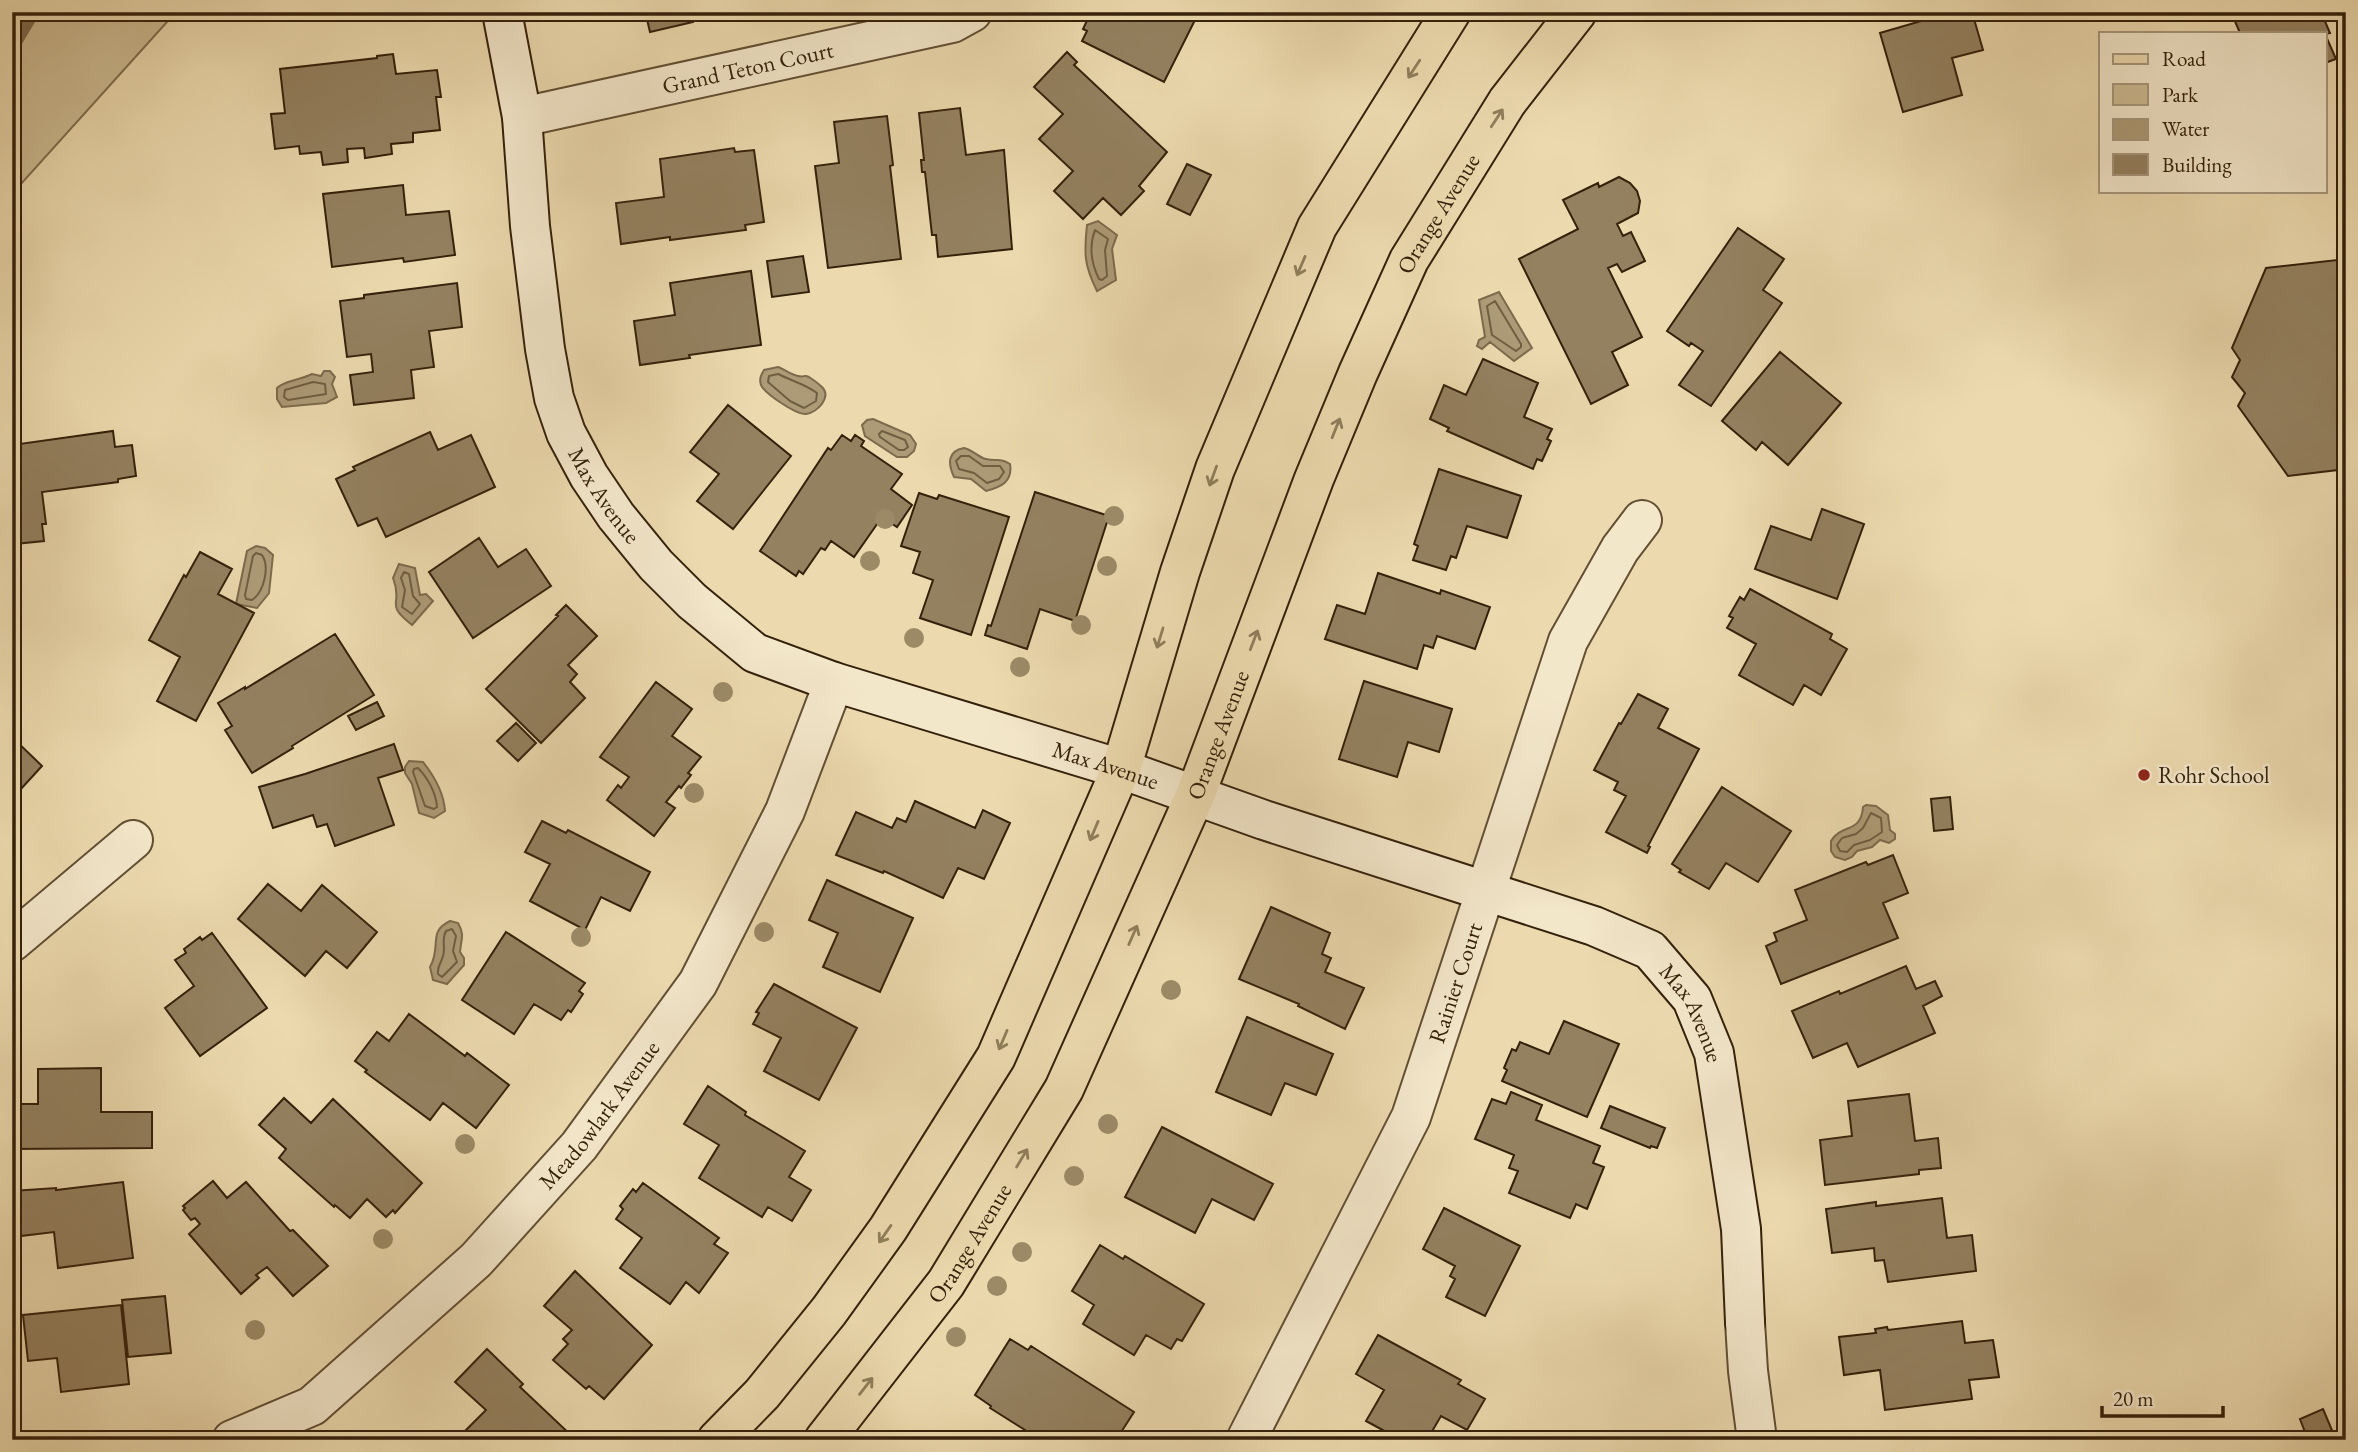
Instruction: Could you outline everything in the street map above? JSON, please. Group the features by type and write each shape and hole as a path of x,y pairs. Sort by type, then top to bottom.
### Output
{"main road":[{"path":"717,1440 762,1394 830,1311 888,1229 996,1057 1121,769 1180,572 1215,469 1317,227 1451,12"},
{"name":"Orange Avenue","path":"824,1440 946,1283 1064,1089 1195,796 1314,479 1409,260 1507,102 1577,12"}],"street":[{"name":"Max Avenue","path":"502,12 522,117 530,226 545,349 554,398 566,433 589,476 635,541 692,601 755,653 834,682 1121,769 1195,796 1594,926 1650,950 1692,999 1714,1053 1741,1229 1748,1371 1757,1440"},
{"name":"Grand Teton Court","path":"522,117 952,23 972,12"},
{"name":"Rainier Court","path":"1247,1440 1411,1117 1568,641 1620,549 1642,520"},
{"name":"Meadowlark Avenue","path":"232,1440 312,1406 476,1260 579,1146 698,983 785,811 834,682"},
{"path":"12,942 133,840"}],"green space":[{"path":"12,12 176,12 12,194"}],"water":[{"path":"1098,221 1117,235 1112,249 1116,280 1097,291 1087,266 1085,244 1087,225"},
{"path":"1499,292 1532,348 1514,361 1490,342 1482,349 1477,346 1479,340 1485,337 1479,300"},
{"path":"778,367 802,377 809,377 822,387 825,395 819,408 806,414 796,411 764,389 760,381 764,370"},
{"path":"324,371 330,371 335,377 332,384 337,397 326,403 282,407 277,399 277,388 312,374 321,376"},
{"path":"873,419 910,435 916,444 914,451 907,457 897,457 865,436 862,425"},
{"path":"964,448 983,458 1010,464 1010,475 1005,483 986,491 971,479 954,477 950,459 954,452"},
{"path":"256,546 265,548 273,555 269,593 257,608 236,604 247,551"},
{"path":"399,564 415,568 420,595 426,594 433,601 412,625 396,607 397,594 393,578"},
{"path":"409,761 423,762 438,785 445,811 434,818 419,813 412,784 405,773"},
{"path":"1866,805 1876,806 1888,815 1890,830 1895,834 1895,839 1889,843 1880,840 1872,847 1857,851 1845,860 1835,857 1831,851 1831,841 1835,835 1859,821"},
{"path":"450,921 458,923 461,931 460,952 464,965 447,984 433,980 430,967 439,930"}],"building":[{"path":"629,12 691,12 693,22 650,32 646,15 630,19"},
{"path":"1091,12 1124,12 1130,15 1131,12 1199,12 1164,82 1082,41 1087,31 1083,29"},
{"path":"1746,12 1783,12 1783,19 1752,20"},
{"path":"1799,12 1825,12 1799,16"},
{"path":"1952,12 1972,12 1983,50 1952,58 1962,95 1903,112 1880,33"},
{"path":"2231,12 2321,12 2330,33 2326,32 2240,32"},
{"path":"2326,36 2336,59 2326,63"},
{"path":"1067,52 1077,62 1074,65 1167,152 1139,186 1144,191 1121,215 1103,198 1083,219 1054,191 1073,171 1039,139 1063,114 1034,87"},
{"path":"393,54 396,74 437,70 441,97 436,97 440,130 413,133 413,142 391,144 392,154 365,158 364,148 347,149 348,162 323,165 321,152 300,154 299,146 275,149 271,114 285,113 280,69"},
{"path":"960,108 966,155 1004,150 1012,249 938,257 936,235 932,235 925,172 922,172 921,160 924,160 919,113"},
{"path":"887,116 901,259 828,268 815,166 839,163 834,122"},
{"path":"734,148 735,152 754,150 764,222 745,225 746,230 621,244 616,203 664,197 660,159"},
{"path":"1187,164 1211,175 1190,215 1167,204"},
{"path":"1619,177 1637,191 1640,201 1638,213 1617,224 1623,236 1631,232 1645,261 1622,272 1617,264 1608,268 1642,337 1612,352 1628,385 1591,404 1519,259 1578,229 1563,200 1598,183 1599,187"},
{"path":"403,185 406,215 449,211 455,255 332,267 323,194"},
{"path":"1738,228 1784,259 1763,290 1782,303 1711,406 1679,385 1703,351 1691,343 1689,346 1667,331"},
{"path":"803,256 809,292 772,297 767,261"},
{"path":"2346,259 2346,469 2288,476 2238,406 2245,393 2232,377 2240,360 2232,348 2266,268"},
{"path":"751,271 761,345 640,365 634,321 675,315 670,283"},
{"path":"457,283 462,327 429,331 434,367 411,370 414,398 354,405 350,375 373,372 371,354 347,357 340,301 364,298 364,295"},
{"path":"1780,352 1841,403 1788,465 1762,442 1756,450 1722,421"},
{"path":"1483,359 1538,383 1524,417 1552,429 1547,439 1551,441 1542,461 1537,459 1533,469 1447,431 1449,428 1430,419 1444,385 1466,395"},
{"path":"728,405 791,456 733,529 697,501 719,474 690,452"},
{"path":"113,431 115,447 132,445 136,476 118,479 118,482 42,492 46,524 42,524 44,541 15,544 17,559 12,560 12,445"},
{"path":"430,432 438,450 471,435 495,487 386,537 377,518 358,526 336,479 355,470 353,467"},
{"path":"842,435 851,441 855,435 864,441 861,446 902,474 891,489 912,505 897,527 882,517 854,557 831,541 825,550 821,548 803,574 799,571 796,576 760,551 828,448 831,450"},
{"path":"1439,469 1521,496 1507,538 1467,526 1456,558 1451,556 1446,570 1413,560 1418,546 1414,544"},
{"path":"1035,492 1109,516 1075,621 1040,609 1027,649 985,635 988,625 991,626"},
{"path":"919,493 937,499 939,495 1009,517 971,635 920,618 933,580 913,573 920,552 901,546"},
{"path":"1822,509 1864,524 1837,599 1755,569 1771,526 1811,540"},
{"path":"479,538 498,567 526,549 551,586 473,638 429,572"},
{"path":"200,552 232,569 218,594 254,613 196,721 157,701 180,657 149,640 184,575 186,577"},
{"path":"1378,573 1490,607 1475,649 1437,636 1433,648 1424,645 1417,669 1325,639 1337,605 1365,614"},
{"path":"1750,589 1832,634 1830,639 1847,649 1821,695 1804,685 1793,705 1739,675 1756,644 1727,628 1733,618 1729,616 1740,597 1744,600"},
{"path":"566,605 597,636 568,665 577,674 570,682 585,698 541,743 486,689"},
{"path":"335,634 374,695 252,773 225,730 232,726 218,703"},
{"path":"1364,681 1452,709 1439,752 1408,742 1397,777 1339,759"},
{"path":"656,682 692,709 672,736 701,757 688,773 691,775 681,788 679,786 666,802 675,808 654,836 607,800 618,785 621,788 629,777 600,757"},
{"path":"1638,694 1668,709 1658,728 1699,749 1648,846 1650,847 1647,853 1606,832 1626,796 1614,790 1618,782 1594,770"},
{"path":"377,702 384,716 356,730 348,716"},
{"path":"516,723 536,743 518,761 497,741"},
{"path":"12,737 42,766 12,795"},
{"path":"394,744 403,770 378,778 394,825 335,846 327,824 317,827 313,815 273,828 259,787"},
{"path":"1722,787 1791,831 1758,882 1726,863 1709,889 1679,872 1681,870 1672,864"},
{"path":"1950,797 1953,829 1934,831 1931,799"},
{"path":"915,801 975,828 983,810 1010,823 984,879 958,868 943,898 884,871 883,873 836,855 856,812 892,828 897,818 906,822"},
{"path":"542,821 566,833 568,830 650,872 630,911 601,897 585,930 530,901 550,864 525,852"},
{"path":"1893,855 1908,893 1883,903 1898,938 1781,984 1766,946 1777,941 1774,933 1807,920 1795,890 1866,862 1868,865"},
{"path":"827,880 913,918 880,992 823,967 838,933 809,920"},
{"path":"268,884 301,911 322,885 377,932 347,968 326,951 305,976 238,919"},
{"path":"1271,907 1330,933 1322,954 1331,958 1325,972 1364,988 1345,1029 1298,1006 1299,1004 1239,979"},
{"path":"506,932 585,983 579,991 583,994 571,1012 568,1010 561,1020 534,1004 514,1034 462,1000"},
{"path":"212,933 267,1008 200,1056 165,1008 194,986 175,960 186,953 184,949 200,937 202,940"},
{"path":"1906,966 1916,989 1935,981 1942,996 1923,1006 1935,1033 1858,1067 1847,1043 1813,1058 1792,1011"},
{"path":"774,984 857,1028 819,1100 764,1071 781,1038 753,1024 759,1013 756,1012"},
{"path":"409,1014 509,1085 476,1128 443,1103 430,1120 365,1072 367,1070 355,1061 377,1032 389,1041"},
{"path":"1247,1017 1333,1054 1316,1095 1285,1083 1271,1115 1216,1092"},
{"path":"1564,1021 1619,1044 1587,1117 1502,1081 1512,1049 1516,1051 1520,1042 1549,1054"},
{"path":"101,1068 101,1112 152,1112 152,1148 12,1149 12,1104 38,1104 38,1069"},
{"path":"708,1086 746,1112 745,1115 805,1151 789,1177 811,1190 792,1221 768,1207 762,1217 699,1178 719,1145 684,1124"},
{"path":"1511,1092 1542,1105 1536,1120 1600,1146 1593,1163 1604,1167 1587,1209 1576,1204 1570,1218 1509,1193 1518,1171 1509,1168 1514,1155 1475,1139 1492,1099 1506,1104"},
{"path":"1909,1094 1915,1141 1938,1138 1941,1168 1919,1170 1919,1174 1825,1185 1820,1140 1852,1136 1848,1101"},
{"path":"284,1098 311,1123 333,1099 422,1183 395,1213 393,1210 386,1217 367,1199 350,1218 279,1158 286,1149 259,1125"},
{"path":"1610,1106 1665,1128 1657,1148 1650,1148 1601,1128"},
{"path":"1162,1127 1273,1184 1254,1220 1212,1199 1195,1233 1125,1197"},
{"path":"213,1181 227,1198 246,1182 290,1231 293,1230 328,1266 293,1296 267,1267 256,1275 259,1278 241,1294 189,1234 200,1224 195,1218 191,1220 183,1210 183,1206"},
{"path":"123,1182 133,1258 58,1268 54,1232 12,1237 12,1191 56,1190"},
{"path":"643,1183 719,1238 714,1244 728,1253 699,1293 686,1282 670,1304 620,1268 642,1238 616,1219 623,1209 620,1206 633,1189 636,1192"},
{"path":"1942,1198 1947,1238 1972,1235 1976,1271 1888,1282 1884,1260 1875,1261 1874,1248 1832,1253 1826,1209 1876,1202 1876,1206"},
{"path":"1444,1208 1520,1246 1485,1316 1446,1297 1455,1279 1450,1276 1455,1266 1423,1249"},
{"path":"1100,1245 1123,1259 1125,1256 1204,1304 1182,1341 1177,1339 1171,1349 1146,1335 1134,1355 1083,1324 1094,1305 1072,1291"},
{"path":"575,1271 652,1345 604,1399 589,1386 586,1389 553,1360 568,1344 563,1339 572,1330 544,1306"},
{"path":"165,1296 171,1353 128,1357 122,1300"},
{"path":"121,1305 129,1384 61,1392 57,1358 28,1361 23,1315"},
{"path":"1962,1321 1965,1343 1993,1340 1999,1377 1969,1380 1972,1399 1885,1410 1880,1370 1844,1375 1839,1337 1876,1333 1875,1329 1887,1327 1888,1330"},
{"path":"1378,1335 1461,1380 1458,1384 1485,1399 1467,1430 1441,1416 1427,1440 1401,1440 1366,1421 1384,1390 1356,1374"},
{"path":"1010,1339 1028,1350 1031,1346 1134,1412 1116,1440 1078,1440 1071,1435 1067,1440 1041,1440 990,1408 991,1406 975,1395"},
{"path":"487,1349 523,1384 520,1387 574,1438 572,1440 469,1440 462,1434 486,1410 455,1382"},
{"path":"2323,1409 2334,1435 2323,1440 2308,1440 2300,1419"},
{"path":"1951,1435 1952,1440 1915,1440"}],"waterway":[{"path":"12,49 34,12"}],"place":[{"name":"Rohr School","path":"2144,775"}]}
